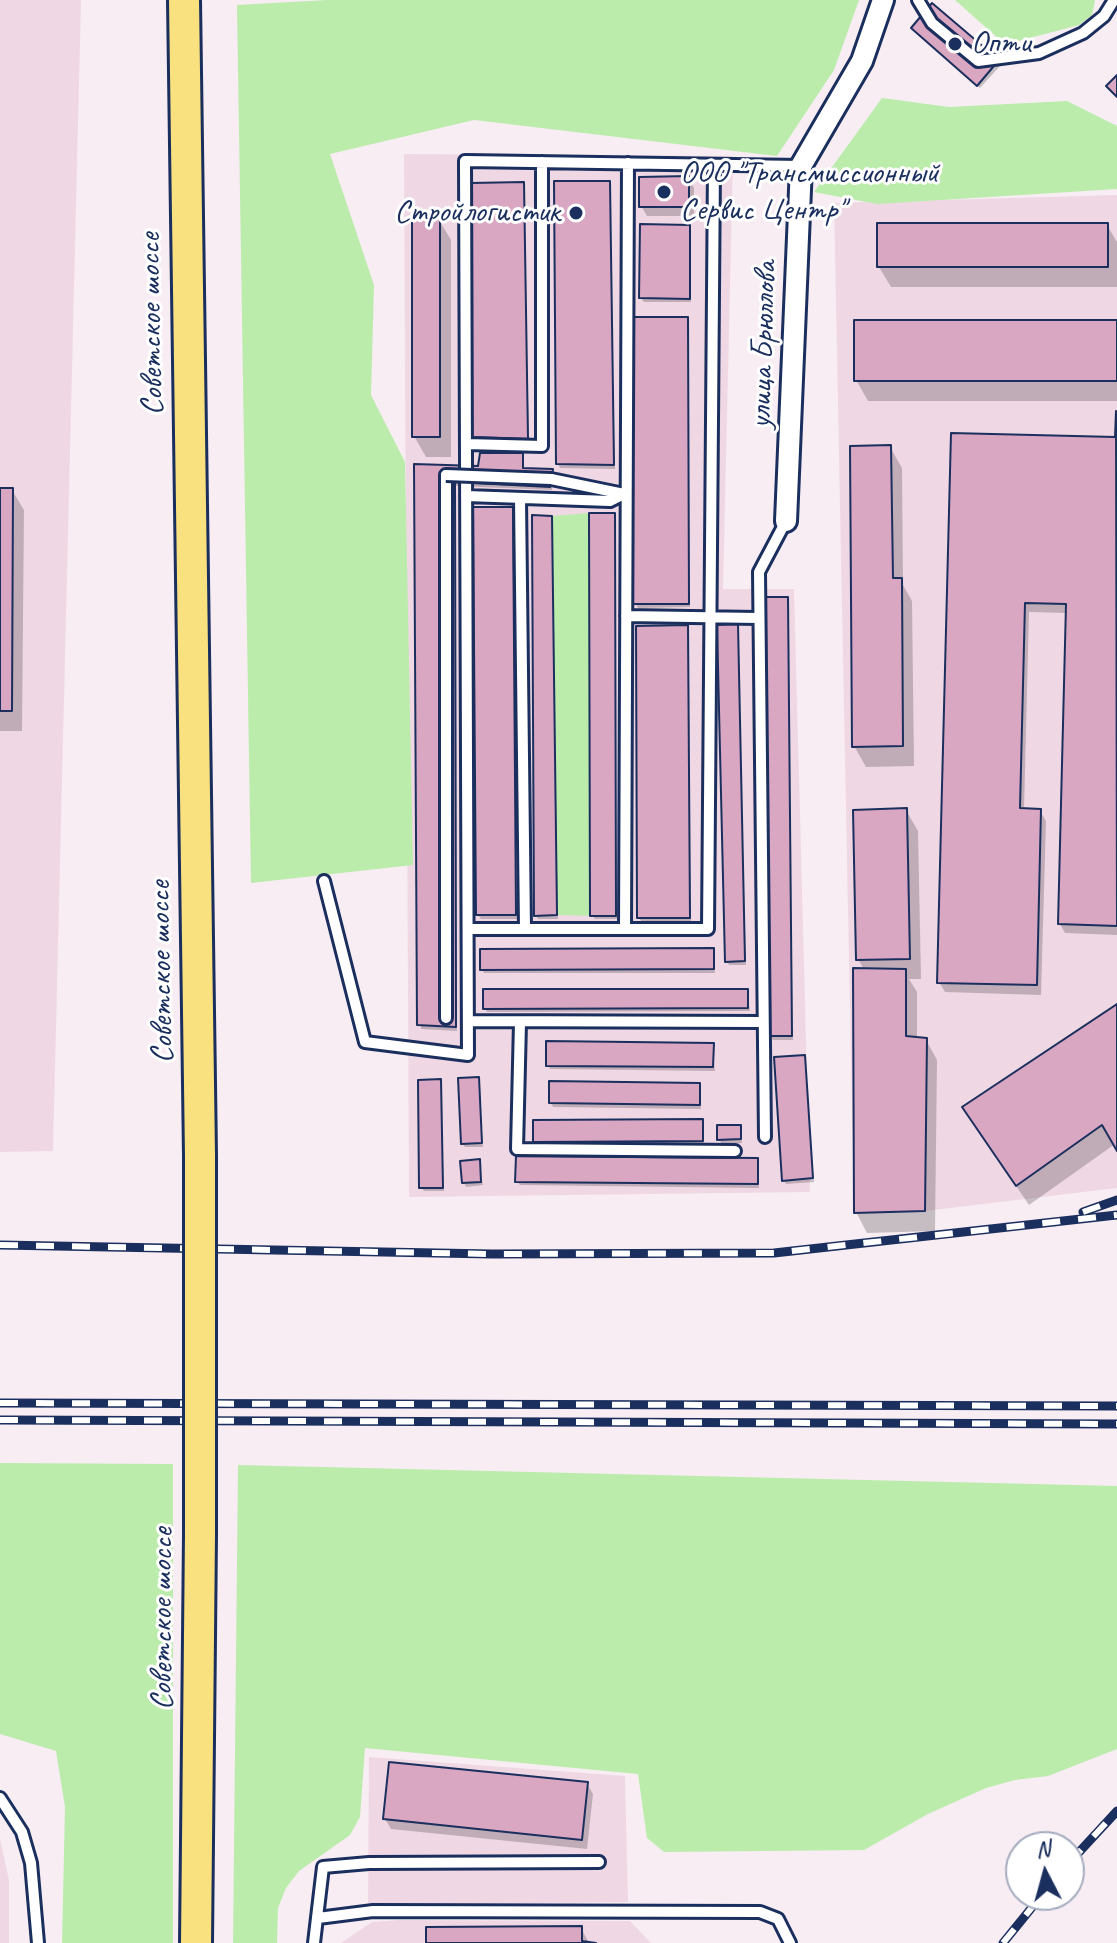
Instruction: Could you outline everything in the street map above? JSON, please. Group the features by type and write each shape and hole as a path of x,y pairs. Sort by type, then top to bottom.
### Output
{"main road":[{"name":"Советское шоссе","path":"184,0 200,1155 196,1943"}],"street":[{"name":"улица Брюллова","path":"786,521 801,166 862,61 883,0"}],"lane":[{"path":"918,0 932,23 978,61 1039,53 1083,33 1104,16 1114,0"},
{"path":"324,881 365,1042 468,1055 465,161 801,166"},
{"path":"466,444 542,446 542,162"},
{"path":"625,929 624,494 628,163"},
{"path":"468,929 708,929 714,165"},
{"path":"446,1018 446,475 551,479 624,494"},
{"path":"466,496 610,501 624,494"},
{"path":"520,499 525,929"},
{"path":"765,1137 759,572 786,521"},
{"path":"626,616 758,618"},
{"path":"468,1021 763,1022"},
{"path":"520,1022 517,1149 735,1151"},
{"path":"0,1798 22,1832 31,1863 38,1943"},
{"path":"314,1943 323,1867 369,1863 599,1862"},
{"path":"318,1918 373,1911 760,1912 778,1919 790,1943"}],"shaded area":[{"path":"0,0 81,0 53,1151 0,1152"},
{"path":"404,154 733,156 723,589 794,589 810,1192 409,1197"},
{"path":"1117,195 1117,1188 925,1211 854,1213 834,203"},
{"path":"369,1757 625,1776 628,1902 368,1905"},
{"path":"0,1839 9,1880 9,1943 0,1943"},
{"path":"630,1921 651,1943 341,1943 372,1922"}],"green space":[{"path":"327,0 859,0 834,70 777,156 474,120 330,154 374,285 371,395 405,462 413,865 251,883 237,5"},
{"path":"955,0 1095,1 1092,15 1079,25 1011,43 1000,40"},
{"path":"882,98 949,107 1067,101 1117,126 1117,189 877,204 814,192"},
{"path":"589,513 590,916 557,915 552,516"},
{"path":"0,1463 173,1464 173,1943 62,1943 65,1807 56,1751 0,1734"},
{"path":"238,1465 1117,1486 1117,1749 1048,1776 986,1788 928,1814 864,1850 664,1852 647,1838 638,1774 365,1748 360,1817 350,1835 299,1871 286,1888 278,1908 277,1943 233,1943"}],"building":[{"name":"Опти","path":"932,3 999,60 977,86 911,28"},
{"path":"1117,75 1117,97 1106,86"},
{"name":"ООО \"Трансмиссионный Сервис Центр\"","path":"689,176 689,207 639,207 639,177"},
{"path":"554,181 610,181 614,465 556,464"},
{"path":"524,182 528,439 471,437 471,183"},
{"path":"412,218 440,218 440,437 412,437"},
{"path":"877,223 1108,223 1108,267 877,267"},
{"path":"640,224 690,225 690,299 639,298"},
{"path":"633,317 688,317 689,604 633,604"},
{"path":"854,320 1117,320 1117,381 854,381"},
{"path":"1116,411 1117,926 1058,924 1066,604 1025,603 1020,808 1041,809 1037,985 937,983 951,433 1115,437"},
{"path":"891,445 893,578 902,578 903,746 852,747 850,446"},
{"path":"480,453 523,453 523,468 553,469 550,487 455,482 456,1027 417,1025 414,464 478,466"},
{"path":"0,488 13,488 12,711 0,711"},
{"path":"473,507 513,507 516,915 476,915"},
{"path":"589,513 615,513 616,916 590,916"},
{"path":"532,515 552,516 557,915 534,916"},
{"path":"764,597 788,597 792,1036 768,1036"},
{"path":"738,624 745,961 725,962 717,625"},
{"path":"688,625 690,918 637,918 636,626"},
{"path":"907,808 910,959 856,960 853,810"},
{"path":"714,948 714,969 480,970 480,949"},
{"path":"853,968 906,969 906,1036 927,1038 925,1211 854,1213"},
{"path":"483,989 748,989 748,1008 483,1009"},
{"path":"1117,1004 1117,1151 1102,1125 1016,1186 962,1107"},
{"path":"546,1041 714,1043 713,1067 546,1066"},
{"path":"805,1055 813,1178 782,1181 774,1057"},
{"path":"479,1077 482,1143 461,1144 458,1078"},
{"path":"441,1079 443,1188 419,1188 418,1080"},
{"path":"549,1081 700,1083 700,1105 549,1103"},
{"path":"703,1119 703,1141 533,1142 533,1120"},
{"path":"717,1125 741,1125 741,1139 717,1140"},
{"path":"516,1156 758,1158 758,1184 515,1182"},
{"path":"480,1159 481,1182 462,1183 460,1161"},
{"path":"389,1762 588,1782 582,1840 383,1819"},
{"path":"582,1926 582,1941 596,1943 426,1943 426,1927"}],"railway":[{"path":"1083,1212 1117,1200"},
{"path":"0,1245 492,1254 774,1253 1117,1215"},
{"path":"0,1403 1117,1406"},
{"path":"0,1420 1117,1424"},
{"path":"1085,1846 1117,1811"},
{"path":"1003,1943 1029,1911"}],"place":[{"name":"Опти","path":"955,44"},
{"name":"ООО \"Трансмиссионный Сервис Центр\"","path":"664,192"},
{"name":"Стройлогистик","path":"576,213"}]}
